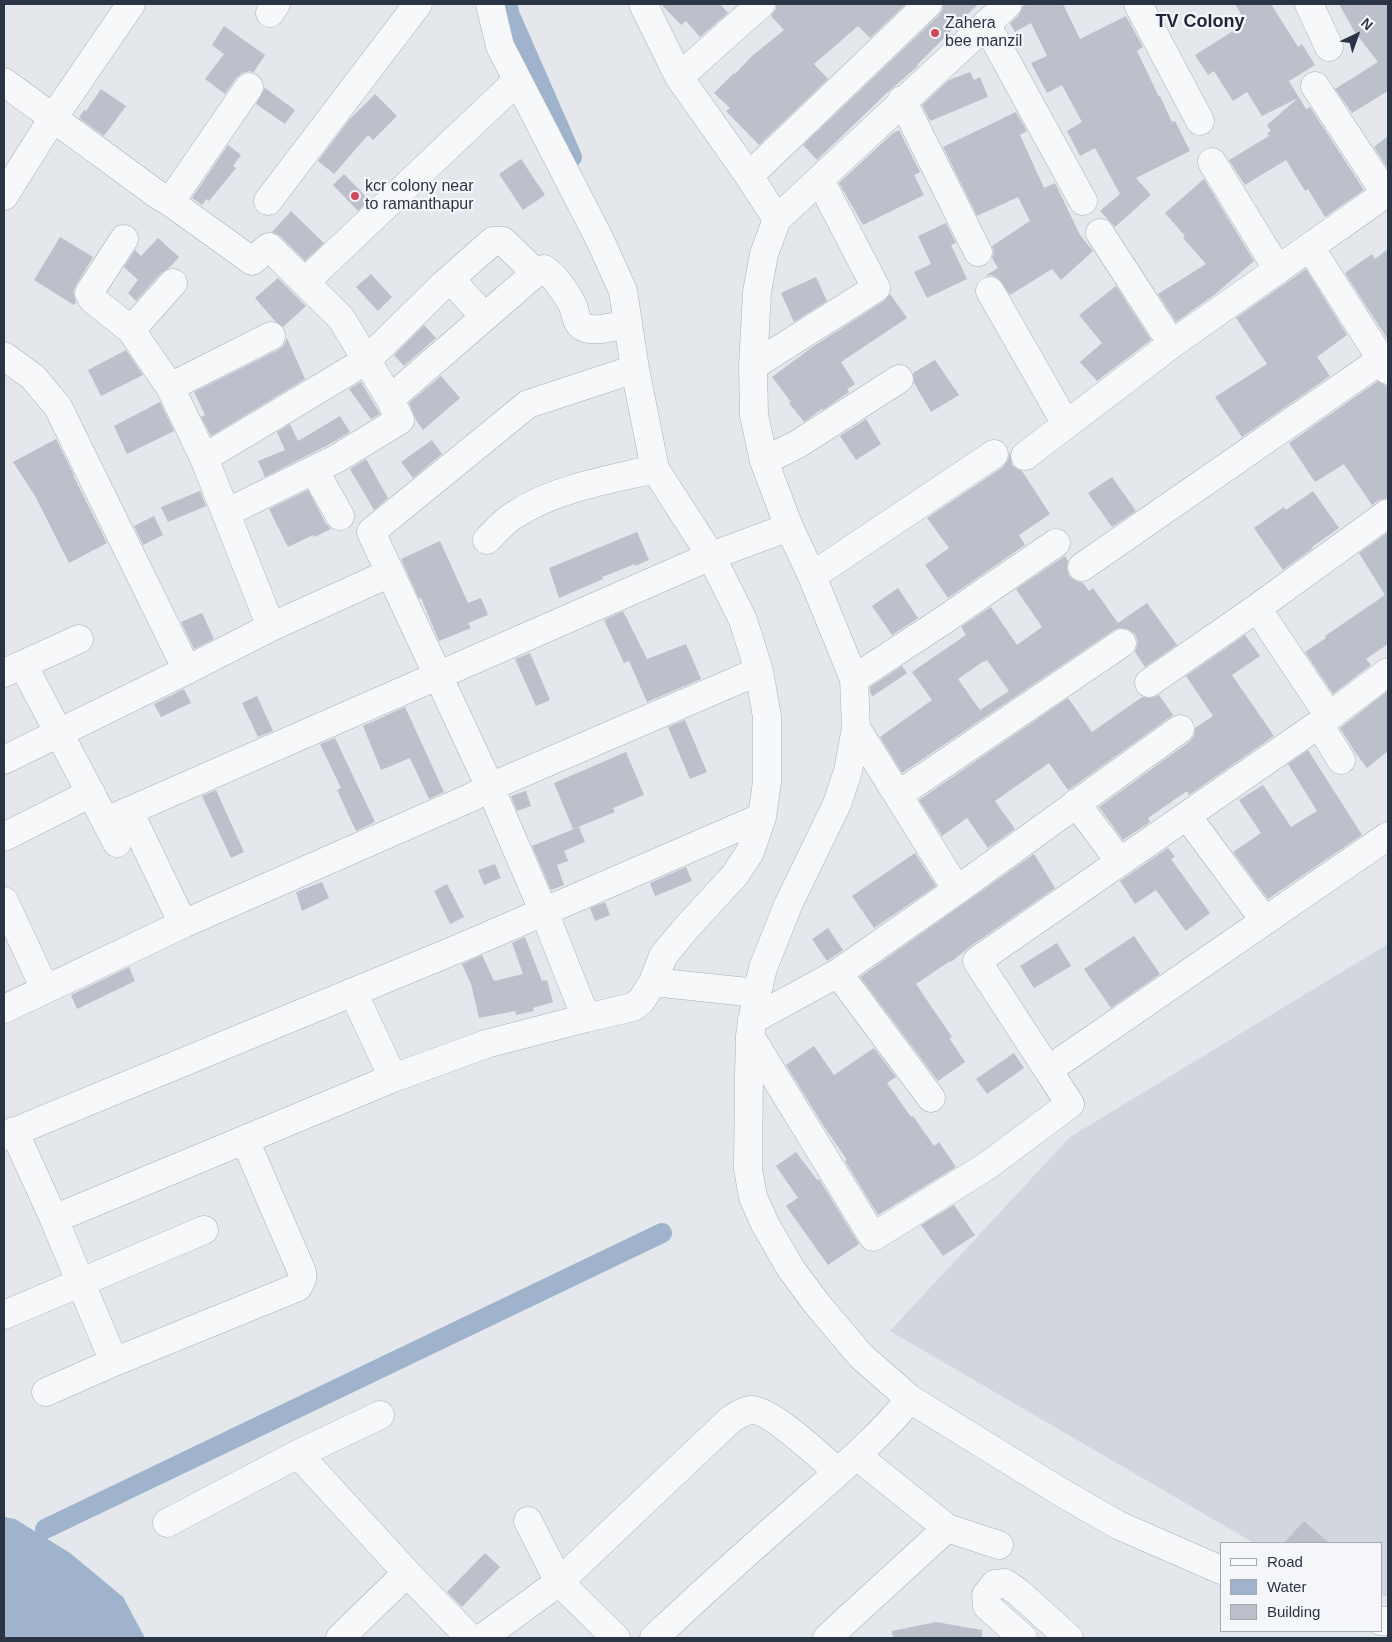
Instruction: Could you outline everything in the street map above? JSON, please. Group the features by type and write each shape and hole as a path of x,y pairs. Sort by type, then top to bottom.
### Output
{"street":[{"path":"4,196 53,118 130,4"},
{"path":"268,201 418,4"},
{"path":"54,1219 393,1078 486,1044 633,1007 660,983 663,956 674,941 735,875 750,852 762,817 767,782 766,717 759,670 744,620 718,553 655,469 622,291 600,240 500,46 490,4"},
{"path":"642,4 679,77 777,218"},
{"path":"679,77 761,4"},
{"path":"749,176 928,4"},
{"path":"1008,4 902,100 820,180 777,218 764,254 757,292 754,415 764,462 789,527 812,576 854,679 856,728 848,771 837,804 788,906 763,968 756,993 751,1028 748,1169 753,1197 765,1224 791,1269 816,1304 903,1408 1059,1491 1118,1525 1220,1570"},
{"path":"1138,4 1200,121"},
{"path":"1309,4 1328,47"},
{"path":"986,24 1083,201"},
{"path":"305,282 518,81"},
{"path":"4,82 252,261 269,247 341,318 390,399 400,420 336,459 226,513"},
{"path":"170,202 249,86"},
{"path":"1025,456 1172,344 1387,193 1315,86"},
{"path":"902,100 978,252"},
{"path":"1212,162 1278,270"},
{"path":"754,366 876,288 820,180"},
{"path":"1100,233 1172,344"},
{"path":"124,239 89,293 92,299 131,330 170,387 204,458 271,627"},
{"path":"204,458 367,360 488,244 494,241 503,241 535,272"},
{"path":"1082,567 1386,361 1310,247"},
{"path":"390,399 535,272 544,269 553,276 572,304 578,322 582,327 596,330 628,324"},
{"path":"450,279 485,316"},
{"path":"131,330 172,284"},
{"path":"990,290 1066,424"},
{"path":"170,387 270,336"},
{"path":"4,356 34,377 58,408 187,670"},
{"path":"586,1018 490,787 371,532 528,404 635,368"},
{"path":"764,462 798,444 899,379"},
{"path":"812,576 994,454"},
{"path":"487,540 514,515 544,500 589,484 655,469"},
{"path":"314,470 340,516"},
{"path":"1149,683 1388,513"},
{"path":"118,825 438,676 718,553 789,527"},
{"path":"854,679 944,620 1056,542"},
{"path":"4,760 271,627 390,573"},
{"path":"1257,608 1324,720 1341,760"},
{"path":"79,639 14,669 59,734 91,793 118,825 183,924"},
{"path":"898,795 1122,643"},
{"path":"4,1009 183,924 759,670"},
{"path":"751,1028 873,1237 987,1166 1070,1104 977,961 1324,720 1388,672"},
{"path":"856,728 957,890"},
{"path":"751,1028 838,973 957,890 1180,729"},
{"path":"4,837 91,793"},
{"path":"1076,803 1120,862"},
{"path":"1187,816 1265,921"},
{"path":"114,1362 54,1219 9,1133 354,992 762,817"},
{"path":"1048,1070 1388,836"},
{"path":"4,902 45,990"},
{"path":"838,973 931,1098"},
{"path":"660,983 756,993"},
{"path":"354,992 393,1078"},
{"path":"46,1392 114,1362 298,1287 302,1279 302,1272 245,1140"},
{"path":"4,1315 204,1230"},
{"path":"654,1638 718,1578 853,1459 903,1408"},
{"path":"482,1638 559,1582 730,1420 750,1410 758,1411 853,1459 947,1528 999,1544"},
{"path":"167,1523 298,1454 380,1415"},
{"path":"298,1454 407,1573 470,1638"},
{"path":"528,1521 559,1582 616,1638"},
{"path":"827,1638 947,1528"},
{"path":"340,1638 407,1573"},
{"path":"1023,1638 987,1606 986,1595 995,1584 1004,1583 1018,1592 1069,1638"}],"shaded area":[{"path":"1388,944 1388,1596 1382,1596 1382,1542 1252,1542 890,1331 1070,1137"}],"water":[{"path":"4,1517 15,1519 70,1553 123,1597 145,1638 4,1638"}],"building":[{"path":"661,4 720,4 728,13 700,37 686,21 681,25"},
{"path":"776,4 906,4 870,38 858,26 814,64 828,79 759,145 726,111 730,108 714,93 752,56 784,30 771,16 776,9"},
{"path":"943,4 978,4 918,66 817,160 803,145 939,15 943,9"},
{"path":"1028,4 1063,4 1080,39 1126,16 1143,47 1137,51 1172,122 1175,121 1190,151 1136,178 1151,195 1115,227 1100,211 1120,194 1095,148 1080,156 1067,131 1082,122 1062,85 1047,93 1031,63 1047,56 1031,23 1015,32 1010,23 1019,15 1023,6"},
{"path":"1235,4 1271,4 1298,47 1302,44 1315,65 1289,81 1306,109 1310,107 1364,190 1325,217 1308,189 1305,191 1286,160 1245,185 1229,160 1269,136 1267,133 1271,131 1267,125 1298,98 1262,116 1247,92 1233,101 1214,71 1208,75 1195,55 1246,23"},
{"path":"1339,4 1388,4 1388,91 1352,113 1335,89 1378,62 1354,31"},
{"path":"224,26 265,55 253,73 250,71 242,73 236,78 225,94 205,79 224,54 212,45"},
{"path":"970,72 974,80 980,77 988,97 930,121 922,105 949,80"},
{"path":"265,88 295,110 285,124 256,104"},
{"path":"101,89 126,106 104,136 79,118"},
{"path":"375,94 397,116 373,140 368,135 334,174 318,161 349,120"},
{"path":"1016,112 1027,131 1020,135 1044,188 1055,183 1080,235 1093,251 1061,280 1052,269 1010,295 998,278 991,275 985,276 998,268 992,258 994,252 992,246 1030,221 1018,197 977,216 943,147"},
{"path":"899,130 920,172 914,175 924,195 863,225 839,183 892,134"},
{"path":"1388,136 1388,169 1374,147"},
{"path":"228,145 241,155 233,166 236,168 209,201 206,199 202,205 192,198"},
{"path":"521,159 545,195 523,210 499,174"},
{"name":"kcr colony near to ramanthapur","path":"344,174 369,200 358,211 333,185"},
{"path":"1204,179 1254,261 1214,295 1176,322 1158,294 1206,264 1183,238 1185,236 1165,213"},
{"path":"291,211 324,243 305,261 280,236 272,232"},
{"path":"946,223 956,243 951,245 967,279 927,298 914,272 931,264 918,236"},
{"path":"60,237 93,257 73,292 76,302 74,305 34,280"},
{"path":"158,238 179,257 169,268 161,273 136,301 128,293 138,280 124,267 135,250 141,256"},
{"path":"1388,249 1388,340 1345,273 1372,254 1375,259"},
{"path":"1306,269 1347,335 1317,357 1330,376 1242,437 1215,397 1267,364 1236,318"},
{"path":"371,274 392,297 378,311 356,287"},
{"path":"816,277 827,301 794,322 781,293"},
{"path":"278,278 306,306 283,327 275,321 255,298"},
{"path":"1116,286 1151,340 1097,381 1080,362 1102,343 1079,315"},
{"path":"890,294 907,318 841,362 855,384 847,389 849,392 804,422 772,377 811,348 884,301"},
{"path":"424,325 436,338 404,366 394,355"},
{"path":"287,338 305,379 211,436 201,417 205,415 194,392 278,350 284,345"},
{"path":"126,350 143,375 101,396 88,370"},
{"path":"935,360 959,395 931,412 914,383 913,373"},
{"path":"441,376 460,398 423,430 416,420 409,403"},
{"path":"1378,381 1388,387 1388,498 1379,500 1372,505 1344,464 1315,482 1289,443"},
{"path":"361,382 380,414 371,419 349,389"},
{"path":"160,402 174,431 127,454 114,426"},
{"path":"340,416 350,432 265,477 258,461 285,450 277,432 290,424 298,441"},
{"path":"866,419 881,444 856,460 840,436"},
{"path":"56,439 107,543 69,563 35,496 13,462"},
{"path":"432,440 442,454 413,478 401,462"},
{"path":"1010,452 1012,465 1022,471 1050,514 1019,535 1025,545 948,598 925,565 949,548 927,518 1003,467 1008,460"},
{"path":"366,459 388,498 374,510 350,469"},
{"path":"1112,477 1136,511 1112,527 1088,493"},
{"path":"308,490 326,524 331,529 288,547 269,509"},
{"path":"200,491 206,506 168,522 161,507"},
{"path":"1313,491 1339,528 1283,570 1254,528 1284,507 1286,510"},
{"path":"154,516 163,535 143,545 134,526"},
{"path":"637,532 649,560 602,577 603,579 559,598 549,568"},
{"path":"1388,532 1388,644 1366,659 1371,665 1333,694 1305,652 1385,595 1359,553"},
{"path":"440,541 468,603 481,598 488,615 468,623 471,628 439,641 421,598 419,599 401,559"},
{"path":"1065,556 1068,561 1067,569 1069,576 1083,583 1089,591 1093,588 1118,623 1147,603 1177,645 1145,667 1135,652 1138,642 1135,634 1128,629 1120,628 1114,630 902,773 880,737 932,700 912,672 966,635 961,627 991,607 1017,645 1042,627 1016,589","holes":["987,660 1009,691 980,710 958,679"]},
{"path":"898,588 918,618 892,635 872,606"},
{"path":"623,611 647,659 686,644 701,679 647,702 629,661 624,663 604,620"},
{"path":"202,613 214,639 194,649 181,622"},
{"path":"1245,635 1260,656 1232,675 1274,736 1189,795 1187,791 1148,818 1150,822 1123,840 1099,807 1189,742 1194,736 1195,728 1213,716 1186,676"},
{"path":"530,653 550,700 536,706 515,659"},
{"path":"902,666 907,673 873,696 870,693 870,687"},
{"path":"184,689 191,703 161,717 154,704"},
{"path":"1388,691 1388,751 1367,768 1340,728"},
{"path":"1159,695 1173,715 1070,789 1068,790 1049,763 995,801 1015,829 988,848 967,818 942,836 919,800 1068,698 1092,732 1142,697 1151,698"},
{"path":"257,696 273,731 258,737 242,703"},
{"path":"405,707 444,792 429,799 410,758 381,770 363,726"},
{"path":"685,720 707,772 690,779 668,727"},
{"path":"335,738 375,822 356,831 337,790 341,788 320,744"},
{"path":"1308,750 1362,835 1268,899 1233,852 1261,833 1239,800 1263,785 1291,827 1317,811 1288,764"},
{"path":"626,752 644,795 613,808 615,812 573,829 554,783"},
{"path":"216,790 244,852 231,858 202,796"},
{"path":"526,791 531,806 517,811 511,796"},
{"path":"579,827 585,842 564,851 568,861 557,865 564,885 551,890 532,846"},
{"path":"1168,848 1175,857 1171,859 1210,913 1186,931 1156,890 1135,904 1120,881"},
{"path":"915,853 936,886 874,928 852,896"},
{"path":"1034,854 1055,888 968,948 951,962 916,984 952,1037 949,1038 965,1062 938,1081 860,977"},
{"path":"495,864 501,878 484,885 478,870"},
{"path":"686,867 692,881 655,896 650,883"},
{"path":"322,882 329,898 302,911 296,892"},
{"path":"447,884 464,917 450,924 434,891"},
{"path":"605,902 610,915 595,921 590,908"},
{"path":"828,928 843,950 827,961 812,939"},
{"path":"1134,936 1160,974 1111,1008 1084,969"},
{"path":"525,937 542,981 547,980 553,1002 533,1008 534,1011 516,1015 515,1011 479,1018 471,984 462,964 482,955 494,981 523,974 512,943"},
{"path":"1057,943 1071,966 1034,988 1020,966"},
{"path":"129,967 135,981 77,1009 71,995"},
{"path":"814,1046 834,1075 874,1048 896,1077 887,1083 934,1146 939,1142 956,1167 878,1215 845,1161 847,1160 786,1065"},
{"path":"1014,1053 1024,1068 987,1094 976,1079"},
{"path":"796,1152 817,1180 819,1179 859,1244 828,1265 786,1206 798,1198 776,1166"},
{"path":"954,1205 975,1235 943,1256 921,1225"},
{"path":"1304,1521 1328,1542 1285,1542"},
{"path":"485,1553 500,1567 462,1607 447,1592"},
{"path":"936,1622 982,1630 982,1638 893,1638 892,1631"}],"waterway":[{"path":"508,4 509,13 572,157"},
{"path":"45,1529 662,1233"}],"place":[{"name":"Zahera bee manzil","path":"935,33"},
{"name":"kcr colony near to ramanthapur","path":"355,196"}],"district":[{"name":"TV Colony","path":"1200,22"}]}
